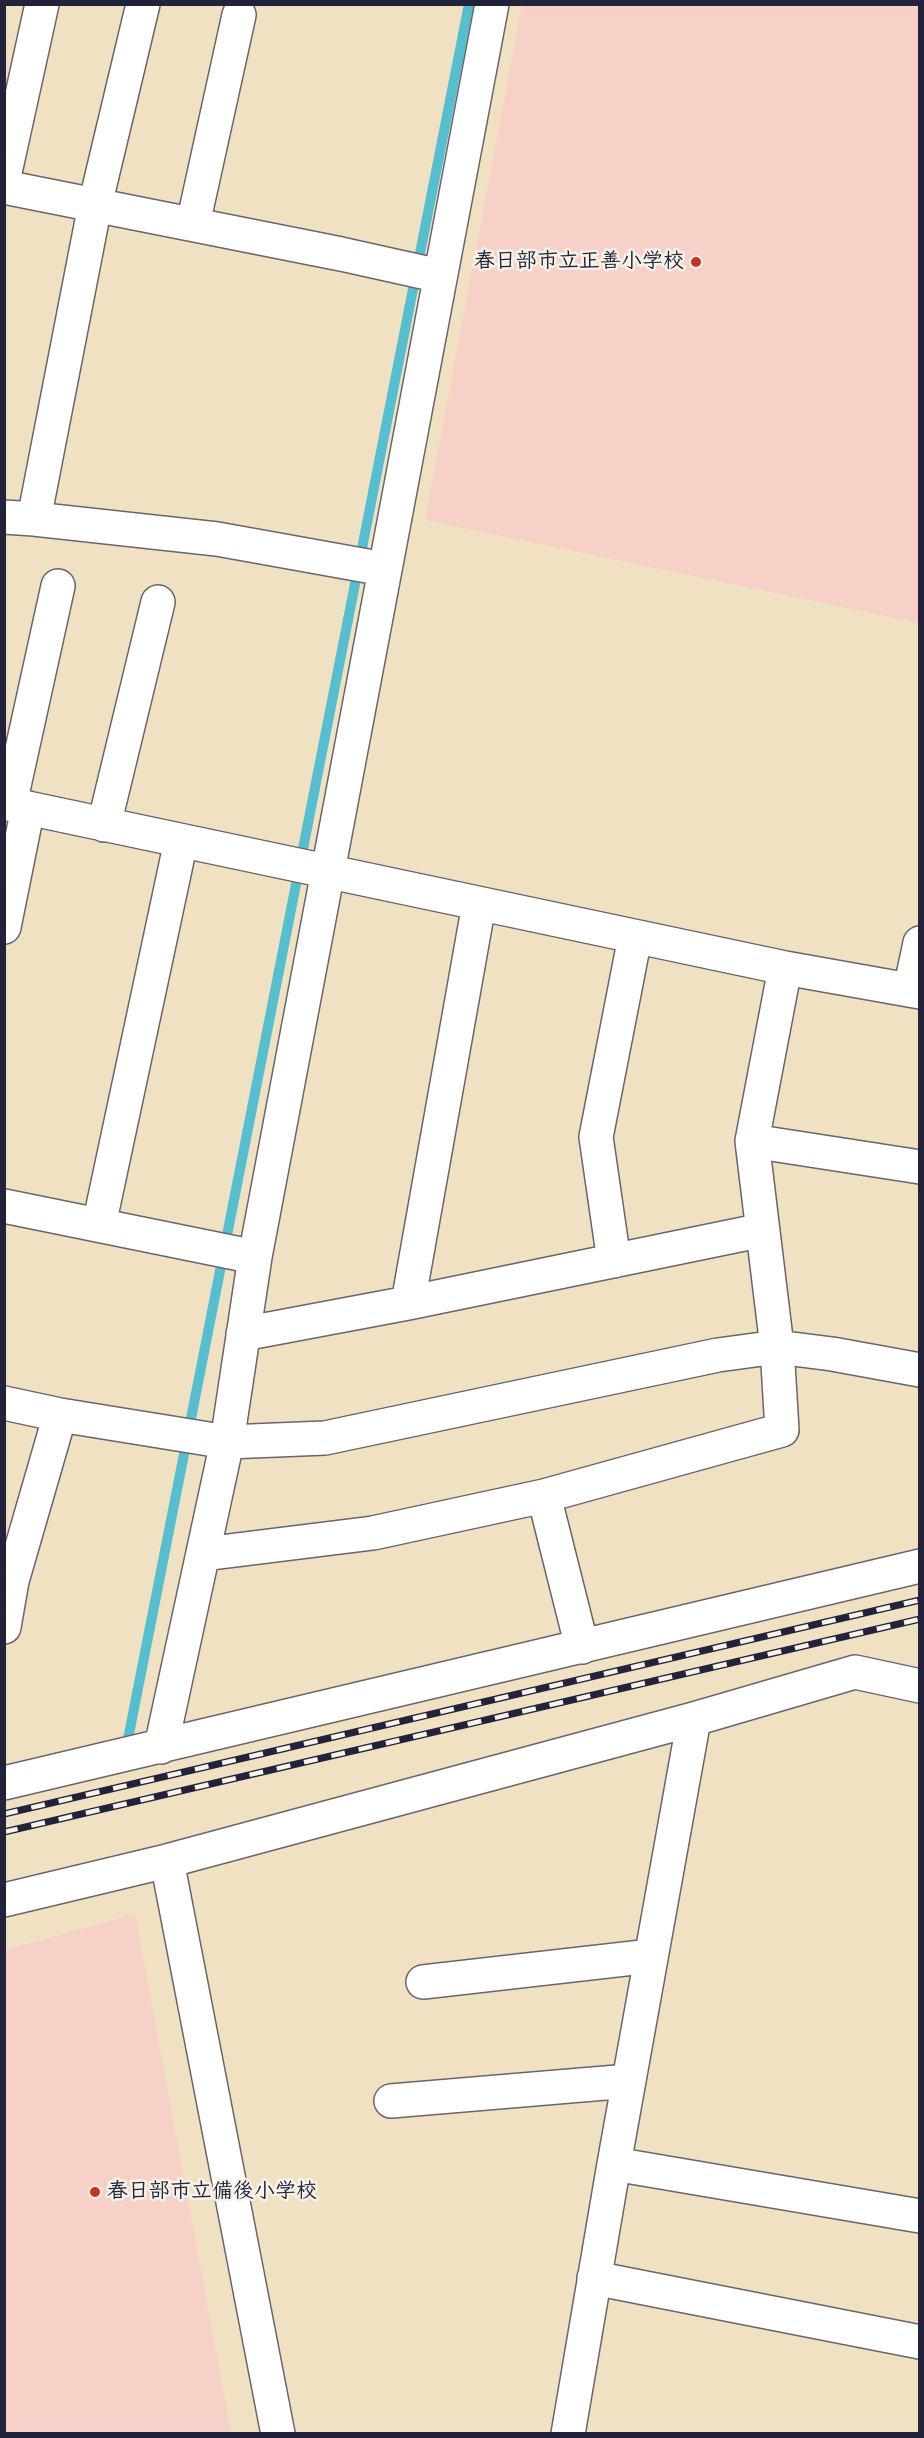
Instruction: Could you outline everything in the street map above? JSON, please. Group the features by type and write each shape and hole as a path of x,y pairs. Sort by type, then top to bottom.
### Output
{"street":[{"path":"4,177 42,4"},
{"path":"143,4 19,518 217,539 384,569"},
{"path":"161,1747 227,1442 255,1257 492,4"},
{"path":"193,224 239,15"},
{"path":"4,187 440,276"},
{"path":"4,927 14,805 58,586"},
{"path":"104,825 158,602"},
{"path":"14,805 785,968 915,991 920,944"},
{"path":"99,1225 181,841"},
{"path":"408,1303 479,904"},
{"path":"614,1261 596,1137 635,937"},
{"path":"204,1554 373,1533 544,1496 782,1430 777,1347 752,1141 785,968"},
{"path":"752,1141 920,1167"},
{"path":"4,1206 255,1257"},
{"path":"243,1334 408,1303 763,1230"},
{"path":"4,1403 60,1415 227,1442 325,1438 718,1355 777,1347 832,1354 920,1370"},
{"path":"4,1627 8,1580 60,1415"},
{"path":"544,1496 582,1647"},
{"path":"4,1783 920,1566"},
{"path":"4,1900 167,1861 694,1719 855,1672 920,1686"},
{"path":"568,2433 694,1719"},
{"path":"167,1861 278,2433"},
{"path":"423,1982 651,1956"},
{"path":"391,2101 629,2081"},
{"path":"614,2164 920,2216"},
{"path":"594,2278 920,2342"}],"shaded area":[{"name":"春日部市立正善小学校","path":"522,5 919,5 919,623 425,520"},
{"name":"春日部市立備後小学校","path":"135,1914 231,2433 5,2433 5,1950"}],"waterway":[{"path":"128,1739 469,4"}],"railway":[{"path":"4,1814 920,1600"},
{"path":"4,1832 920,1619"}],"place":[{"name":"春日部市立正善小学校","path":"696,262"},
{"name":"春日部市立備後小学校","path":"95,2192"}]}
